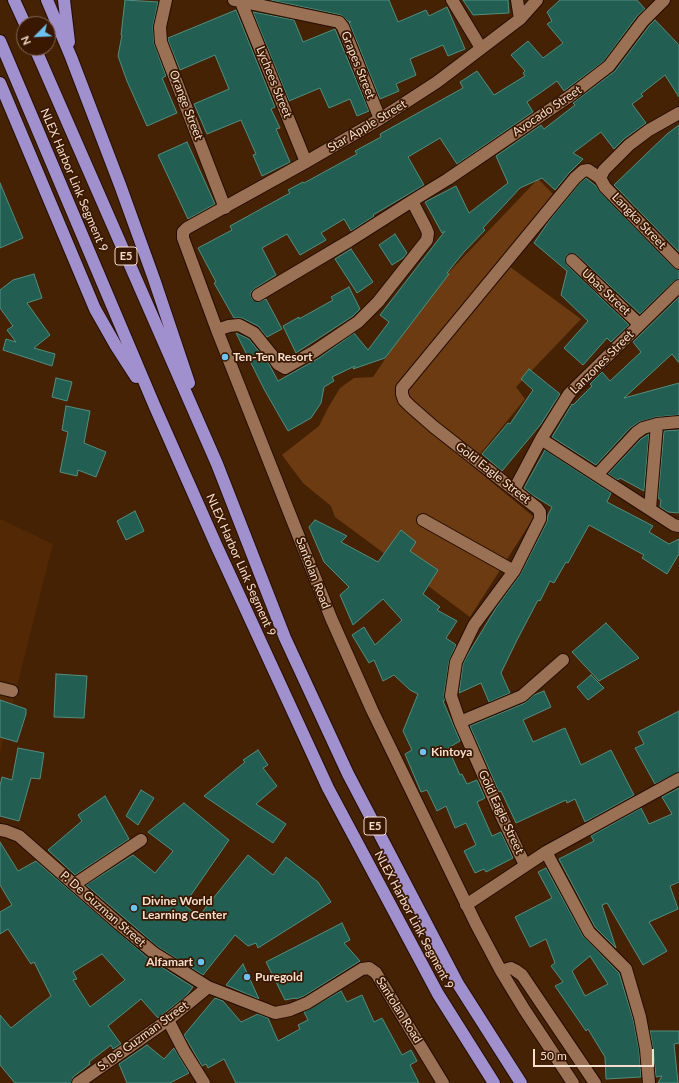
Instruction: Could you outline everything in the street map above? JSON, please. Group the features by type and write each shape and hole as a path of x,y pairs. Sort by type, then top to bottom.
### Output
{"highway":[{"path":"14,0 21,16"},
{"path":"47,0 72,58 151,272 217,464"},
{"path":"64,0 72,58"},
{"name":"NLEX Harbor Link Segment 9","path":"0,41 155,407 217,548 328,788 438,994 494,1083"},
{"name":"NLEX Harbor Link Segment 9","path":"38,56 217,464 285,638 348,774 458,984 521,1083"},
{"path":"0,83 95,309 116,346 155,407"}],"street":[{"name":"Orange Street","path":"166,0 160,27 161,42 225,208"},
{"path":"452,0 481,48"},
{"path":"517,0 520,18"},
{"name":"Star Apple Street","path":"183,232 187,228 225,208 380,119 437,82 520,18 537,0"},
{"name":"Avocado Street","path":"258,295 349,241 448,179 570,96 609,66 643,21 664,0"},
{"name":"Grapes Street","path":"238,1 339,22 343,27 380,119"},
{"name":"Lychees Street","path":"238,1 306,162"},
{"path":"600,178 604,170 629,145 649,130 679,113"},
{"name":"Gold Eagle Street","path":"525,865 460,722 451,696 456,662 474,625 514,571 540,519 540,512 537,508 434,427 410,406 404,400 402,388 575,178 583,171 588,170 600,178"},
{"name":"Langka Street","path":"600,178 605,186 679,263"},
{"path":"217,330 228,326 239,325 254,333 278,364 285,368 315,351 358,322 378,302 427,240 428,233 412,201"},
{"name":"Santolan Road","path":"183,232 183,238 217,330 331,618 372,710 466,905 501,971 524,1009 573,1083"},
{"name":"Ubas Street","path":"572,260 640,324"},
{"name":"Lanzones Street","path":"514,490 540,439 569,394 679,286"},
{"path":"597,475 636,433 643,428 657,424 679,422"},
{"path":"650,509 657,424"},
{"path":"540,439 674,525 679,526"},
{"path":"423,520 514,571"},
{"path":"460,722 522,696 563,660"},
{"path":"0,688 12,691"},
{"path":"466,905 546,852 679,779"},
{"name":"P. De Guzman Street","path":"0,830 19,836 154,953 208,987"},
{"path":"75,884 141,840"},
{"path":"546,852 589,932 626,969 640,1017 646,1050 649,1083"},
{"name":"Santolan Road","path":"208,987 275,1013 290,1010 307,1003 362,969 369,968 376,973 443,1083"},
{"path":"501,971 511,968 522,975 595,1083"},
{"name":"S. De Guzman Street","path":"78,1083 168,1020 208,987"},
{"path":"168,1020 184,1051 204,1083"}],"shaded area":[{"path":"538,179 563,204 502,261 581,319 516,387 525,399 471,465 534,517 470,617 335,517 331,506 303,483 282,455 319,426 340,388 354,378 373,377 431,291"},
{"path":"0,519 53,544 0,753"}],"building":[{"path":"125,0 158,2 153,26 154,43 166,76 162,78 177,113 147,126 127,81 118,56 122,35"},
{"path":"271,0 389,0 398,22 426,10 429,16 447,7 465,49 448,56 443,45 410,59 416,75 396,84 399,91 380,99 349,22 351,22 341,15"},
{"path":"463,0 508,0 509,13 473,15"},
{"path":"560,0 637,0 645,9 637,16 604,61 564,91 557,81 527,102 533,112 457,164 440,138 408,157 424,185 373,215 374,216 351,231 344,219 321,233 326,240 300,255 287,234 262,248 276,275 254,289 251,292 251,295 252,299 258,302 266,299 282,329 267,337 258,326 242,318 234,318 214,283 216,282 198,248 232,230 230,226 290,193 288,190 357,154 355,151 381,137 380,134 463,88 460,82 477,71 494,95 525,76 523,73 525,71 511,55 528,41 543,58 563,43 547,24 552,21 547,12"},
{"path":"236,10 275,107 271,109 280,128 276,129 290,162 262,176 253,155 256,154 241,120 207,134 194,104 229,89 215,55 180,70 168,40 168,38"},
{"path":"253,12 294,20 303,42 335,29 369,111 357,116 350,99 329,108 320,88 289,101"},
{"path":"655,20 679,45 679,97 665,75 641,94 643,96 632,104 646,123 624,139 614,149 601,132 573,153 583,159 555,190 542,178 520,188 483,228 485,230 447,273 449,274 385,358 353,369 355,366 332,377 334,381 324,387 321,403 311,418 288,431 264,389 236,333 249,339 269,364 278,381 319,358 354,333 368,350 389,322 380,315 445,231 442,233 425,202 456,186 469,213 508,183 496,156 541,125 544,129 575,105 573,103 615,71"},
{"path":"679,125 679,252 614,185 667,134"},
{"path":"187,142 215,204 188,219 158,155"},
{"path":"586,178 596,186 600,192 674,268 679,270 679,279 674,281 640,314 577,255 573,253 567,255 565,259 567,265 629,325 611,342 607,338 583,365 564,348 588,321 561,295 567,271 534,243 549,221 580,183"},
{"path":"0,183 23,238 0,248"},
{"path":"395,234 407,253 403,258 392,265 379,245"},
{"path":"351,249 373,282 357,293 335,259"},
{"path":"34,274 42,298 27,303 50,335 34,348 55,354 52,366 3,350 6,339 16,342 7,330 13,326 0,308 0,290 13,280"},
{"path":"349,287 360,309 353,316 296,353 283,326 333,300 331,297"},
{"path":"679,297 679,363 672,354 624,398 679,383 679,415 656,417 639,422 630,428 596,465 552,437 572,404 573,405 592,386 590,384 602,372 610,381 641,352 633,342"},
{"path":"529,369 560,394 541,424 502,471 482,454 508,423 510,424 533,390 521,379"},
{"path":"56,378 72,382 67,401 52,397"},
{"path":"66,406 90,411 84,443 106,452 96,477 78,470 77,476 60,472 68,432 62,430"},
{"path":"679,430 679,513 668,512 660,507 661,500 658,498 664,431"},
{"path":"649,434 644,491 620,478 618,480 608,474 641,439"},
{"path":"545,450 611,493 607,502 653,526 649,532 669,544 679,539 679,554 667,574 642,558 644,555 589,525 568,563 566,562 554,583 550,581 540,601 538,600 501,673 510,693 489,702 481,683 459,693 463,664 496,608 520,575 547,522 548,515 552,507 524,488"},
{"path":"135,511 144,531 126,540 117,521"},
{"path":"315,520 347,536 341,542 378,562 401,530 416,542 410,551 438,570 423,594 440,607 437,610 457,621 446,638 456,645 449,661 444,695 445,700 443,701 460,741 448,748 460,775 462,774 467,784 477,780 485,798 477,802 492,836 501,832 513,858 486,872 484,869 475,873 464,851 476,845 466,823 455,828 446,806 437,811 427,790 421,792 405,754 412,750 403,731 418,694 410,690 394,675 383,681 374,660 369,663 352,635 364,627 375,645 402,620 383,599 353,625 340,595 349,587 324,562 309,527"},
{"path":"606,623 639,658 599,681 572,652"},
{"path":"56,674 87,676 84,718 54,717"},
{"path":"591,675 604,688 588,700 577,687"},
{"path":"544,691 551,707 523,720 533,742 565,728 581,765 611,750 634,795 585,822 575,799 567,803 566,800 516,823 501,791 499,792 470,726 525,703 534,695"},
{"path":"0,700 26,709 26,714 17,742 0,737"},
{"path":"679,711 679,772 655,784 635,748 644,744 638,732"},
{"path":"18,748 44,753 40,779 31,778 19,821 0,816 0,786 2,777 12,780"},
{"path":"258,750 268,765 263,768 277,786 256,804 286,824 273,843 204,796 245,762 243,760"},
{"path":"679,788 679,882 670,886 678,909 649,922 667,951 643,965 607,903 602,905 616,948 595,927 559,859 594,841 591,836 641,808 649,824 672,814 662,797"},
{"path":"141,790 154,798 138,825 126,816"},
{"path":"105,796 129,839 75,875 48,850 82,821 78,815"},
{"path":"184,803 229,840 184,905 199,916 248,855 273,875 286,857 318,882 331,902 258,948 256,943 248,946 235,935 203,975 158,947 86,885 133,855 155,873 173,851 148,832"},
{"path":"0,842 18,871 36,861 149,959 193,987 186,996 158,1018 141,999 108,1026 121,1044 113,1049 111,1045 89,1062 90,1064 73,1077 71,1083 15,1083 0,1065 0,1015 11,1028 51,996 34,962 31,964 8,929 0,934 0,912 12,905 0,885","holes":["102,954 125,980 90,1007 73,980 77,979 73,972"]},
{"path":"546,868 583,936 619,973 633,1019 639,1050 641,1077 606,1079 605,1057 588,1029 586,1031 555,986 563,982 551,966 555,963 546,939 530,947 515,917 552,898 538,872","holes":["590,956 608,984 585,996 572,971"]},
{"path":"342,923 350,940 344,943 360,961 304,996 296,999 285,1000 266,962"},
{"path":"243,964 259,999 226,985"},
{"path":"341,991 347,1002 362,995 374,1022 382,1018 402,1055 411,1050 417,1061 410,1065 419,1083 236,1083 224,1059 208,1068 206,1064 202,1066 184,1035 215,998 223,1001 241,1022 258,1014 268,1018 278,1041 300,1029 298,1025 308,1020 304,1012"},
{"path":"650,1031 679,1031 679,1043 674,1044 678,1083 658,1083 662,1076 656,1077"},
{"path":"147,1045 164,1059 174,1048 189,1073 170,1083 127,1083 119,1064"}],"place":[{"name":"Ten-Ten Resort","path":"225,357"},
{"name":"Kintoya","path":"423,752"},
{"name":"Divine World Learning Center","path":"134,908"},
{"name":"Alfamart","path":"201,962"},
{"name":"Puregold","path":"247,977"}]}
